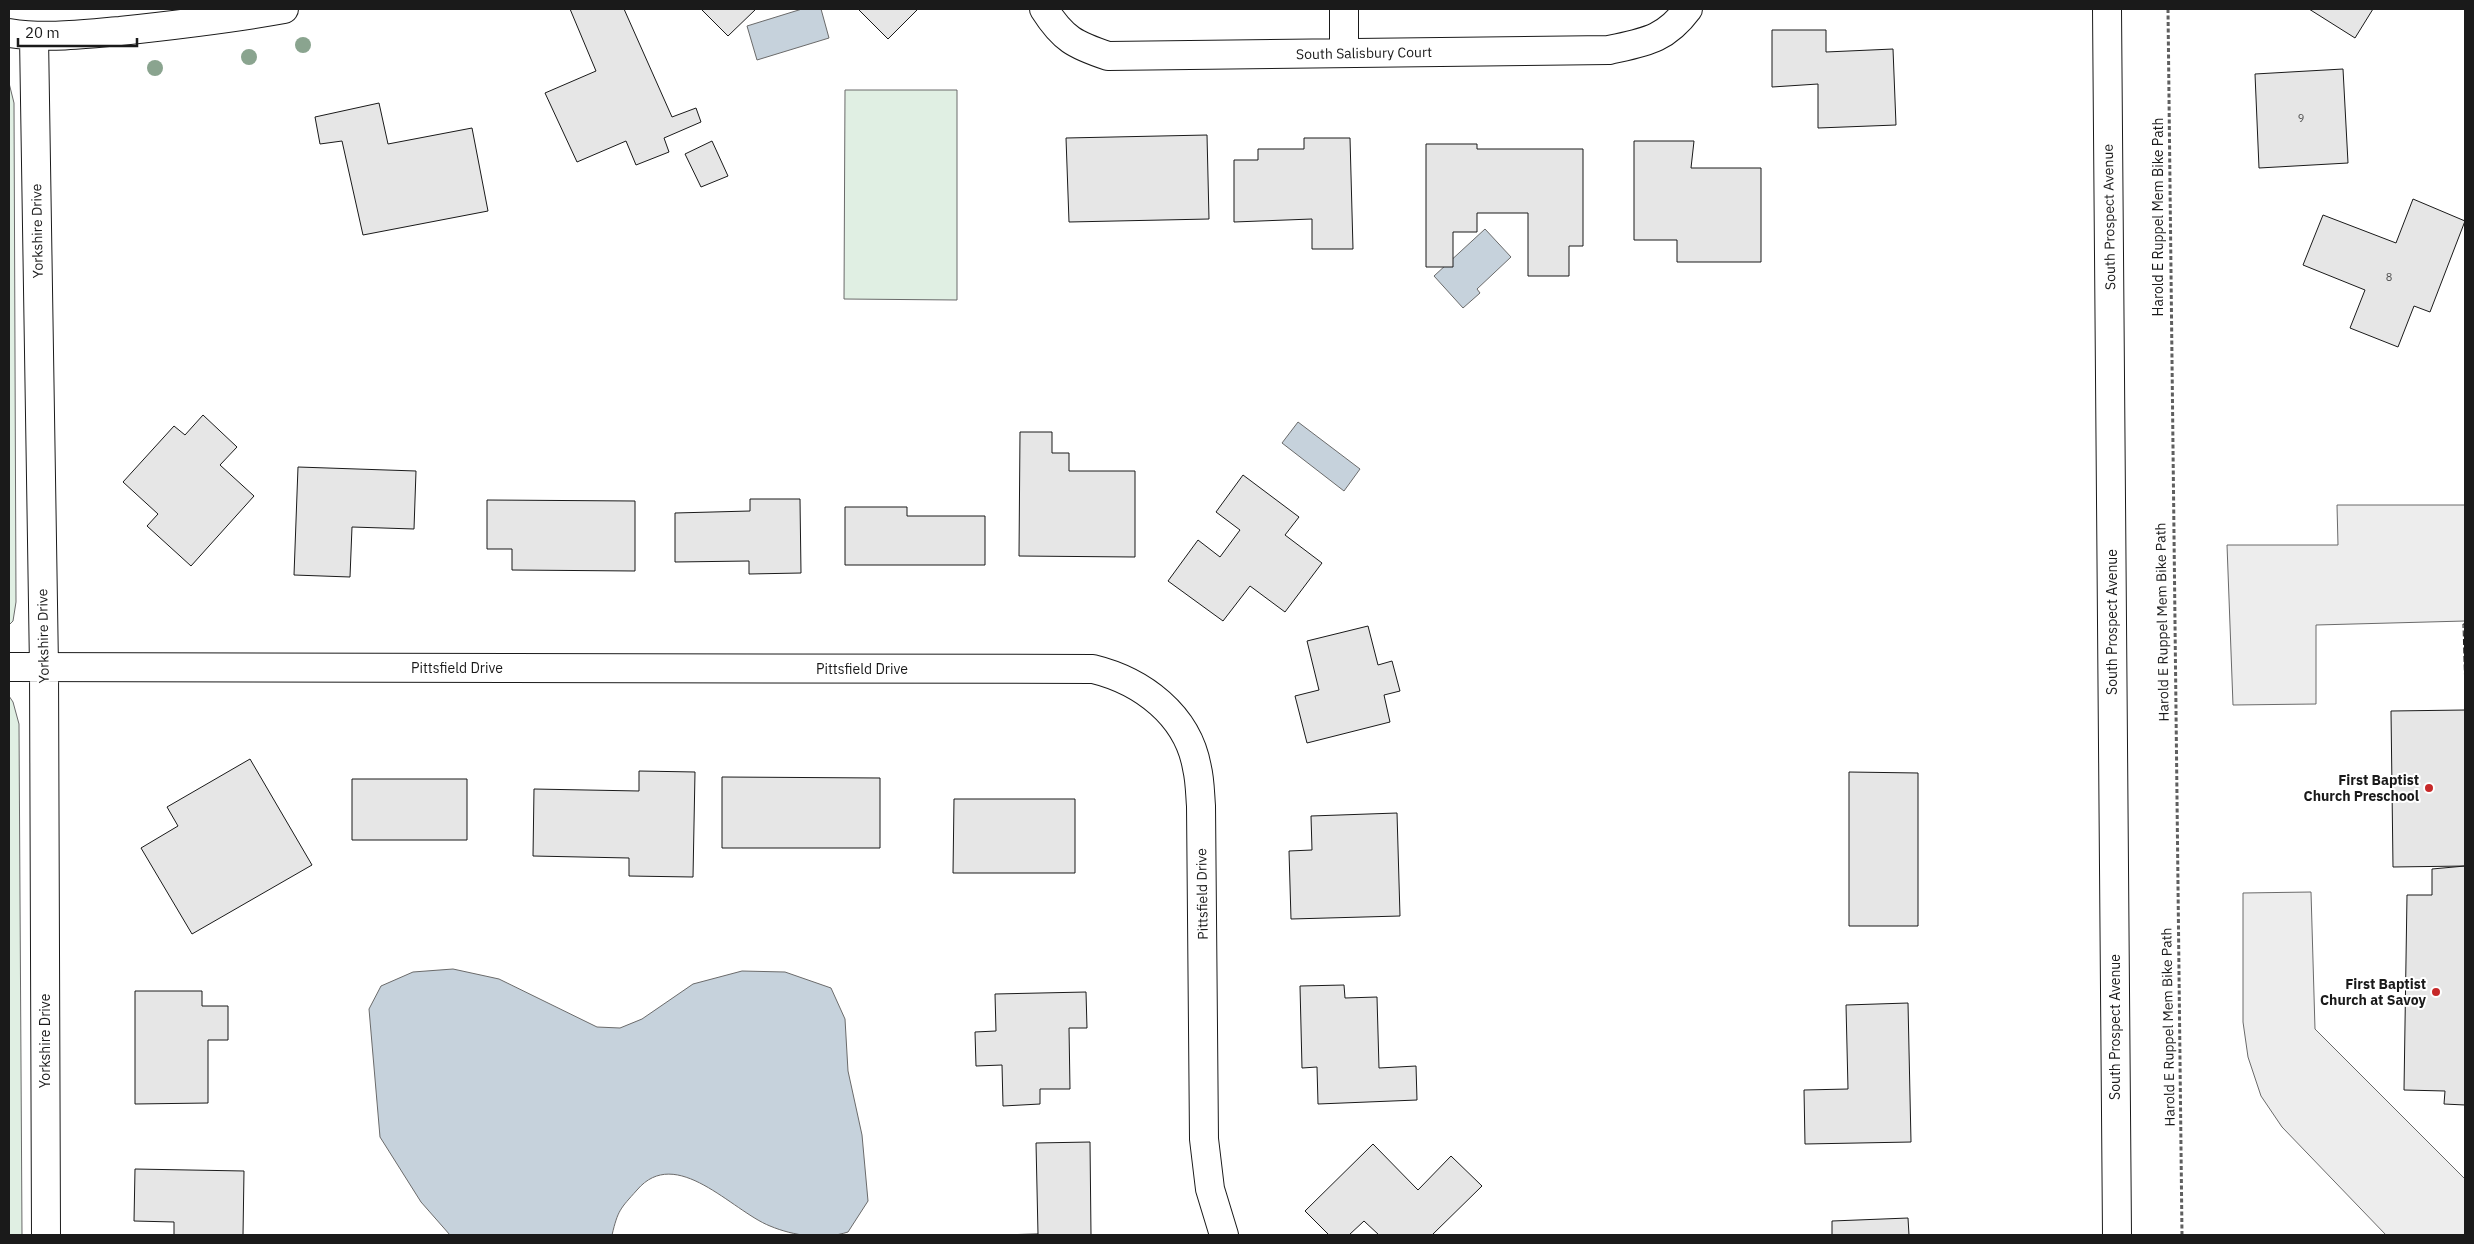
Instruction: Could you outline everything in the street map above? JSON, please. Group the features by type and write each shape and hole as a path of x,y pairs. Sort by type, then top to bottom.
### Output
{"street":[{"path":"22,35 213,22 284,9"},
{"name":"South Salisbury Court","path":"1044,9 1055,26 1078,46 1108,56 1609,50 1652,41 1672,29 1688,9"},
{"path":"1344,9 1344,53"},
{"name":"South Prospect Avenue","path":"2107,9 2117,1235"},
{"name":"Yorkshire Drive","path":"22,35 44,667 46,1235"},
{"name":"Pittsfield Drive","path":"9,667 1093,669 1112,674 1141,688 1168,709 1186,735 1197,766 1201,806 1204,1139 1210,1189 1224,1235"}],"path":[{"name":"Harold E Ruppel Mem Bike Path","path":"2168,9 2172,547 2182,1235"}],"green space":[{"path":"9,83 14,103 16,602 13,621 9,625"},
{"path":"845,90 957,90 957,300 844,299"},
{"path":"9,696 13,702 19,724 22,1235 9,1235"}],"shaded area":[{"path":"802,9 821,9 829,38 757,60 747,26"},
{"path":"1485,229 1511,257 1477,289 1480,293 1463,308 1434,276"},
{"path":"1298,422 1360,469 1344,491 1282,443"},
{"path":"2337,505 2465,505 2465,621 2316,625 2316,704 2233,705 2227,545 2338,545"},
{"path":"2311,892 2315,1029 2465,1179 2465,1235 2386,1235 2282,1127 2261,1096 2248,1057 2243,1022 2243,893"},
{"path":"453,969 499,979 597,1027 620,1028 642,1019 693,984 742,971 785,972 831,988 845,1019 848,1071 862,1135 868,1201 848,1232 829,1236 809,1236 770,1226 704,1185 686,1177 669,1174 652,1178 637,1190 620,1210 612,1235 450,1235 421,1202 380,1137 369,1009 381,986 413,972"}],"building":[{"path":"570,9 624,9 672,117 696,108 701,122 664,138 669,152 636,165 626,141 577,162 545,93 596,71"},
{"path":"701,9 756,9 728,36"},
{"path":"858,9 918,9 888,39"},
{"path":"2309,9 2373,9 2355,38"},
{"path":"1772,30 1826,30 1826,52 1893,49 1896,125 1818,128 1818,84 1772,87"},
{"path":"2343,69 2348,163 2259,168 2255,74"},
{"path":"379,103 388,144 472,128 488,211 363,235 342,141 320,144 315,117"},
{"path":"1207,135 1209,219 1069,222 1066,138"},
{"path":"1304,138 1350,138 1353,249 1312,249 1312,219 1234,222 1234,160 1258,160 1258,149 1304,149"},
{"path":"712,141 728,176 701,187 685,154"},
{"path":"1634,141 1694,141 1691,168 1761,168 1761,262 1677,262 1677,240 1634,240"},
{"path":"1426,144 1477,144 1477,149 1583,149 1583,246 1569,246 1569,276 1528,276 1528,213 1477,213 1477,232 1453,232 1453,267 1426,267"},
{"path":"2413,199 2465,221 2430,312 2414,306 2398,347 2350,328 2365,290 2303,265 2323,215 2396,243"},
{"path":"203,415 237,447 220,465 254,496 191,566 147,526 158,514 123,482 174,426 185,435"},
{"path":"1020,432 1052,432 1052,453 1069,453 1069,471 1135,471 1135,557 1019,556"},
{"path":"298,467 416,471 414,529 352,527 350,577 294,575"},
{"path":"1243,475 1299,517 1285,535 1322,563 1285,612 1250,586 1223,621 1168,581 1198,540 1220,557 1240,530 1216,512"},
{"path":"750,499 800,499 801,573 749,574 749,561 675,562 675,513 750,511"},
{"path":"487,500 635,501 635,571 512,570 512,549 487,549"},
{"path":"845,507 907,507 907,516 985,516 985,565 845,565"},
{"path":"1368,626 1378,665 1392,661 1400,691 1384,695 1390,722 1307,743 1295,696 1319,690 1307,641"},
{"name":"First Baptist Church Preschool","path":"2465,710 2465,866 2393,867 2391,711"},
{"path":"250,759 312,865 192,934 141,848 178,826 167,807"},
{"path":"639,771 695,772 693,877 629,876 629,858 533,856 534,789 639,791"},
{"path":"1849,772 1918,773 1918,926 1849,926"},
{"path":"722,777 880,778 880,848 722,848"},
{"path":"352,779 467,779 467,840 352,840"},
{"path":"954,799 1075,799 1075,873 953,873"},
{"path":"1397,813 1400,916 1291,919 1289,851 1312,850 1311,816"},
{"name":"First Baptist Church at Savoy","path":"2465,866 2465,1105 2444,1104 2445,1091 2404,1090 2407,895 2432,895 2432,869"},
{"path":"1344,985 1345,998 1377,997 1379,1068 1416,1066 1417,1100 1318,1104 1317,1067 1302,1068 1300,986"},
{"path":"135,991 202,991 202,1006 228,1006 228,1040 208,1040 208,1103 135,1104"},
{"path":"1086,992 1087,1028 1069,1028 1070,1089 1040,1089 1040,1104 1003,1106 1002,1065 976,1066 975,1032 996,1031 995,994"},
{"path":"1908,1003 1911,1142 1805,1144 1804,1090 1848,1089 1846,1005"},
{"path":"1090,1142 1091,1235 998,1235 1038,1234 1036,1143"},
{"path":"1373,1144 1418,1190 1451,1156 1482,1186 1432,1235 1379,1235 1364,1221 1349,1235 1329,1235 1305,1211"},
{"path":"135,1169 244,1171 243,1235 174,1235 174,1222 134,1221"},
{"path":"1908,1218 1909,1235 1832,1235 1832,1221"}],"fence":[{"path":"2465,624 2463,624 2465,692"}],"place":[{"name":"First Baptist Church Preschool","path":"2429,788"},
{"name":"First Baptist Church at Savoy","path":"2436,992"}]}
